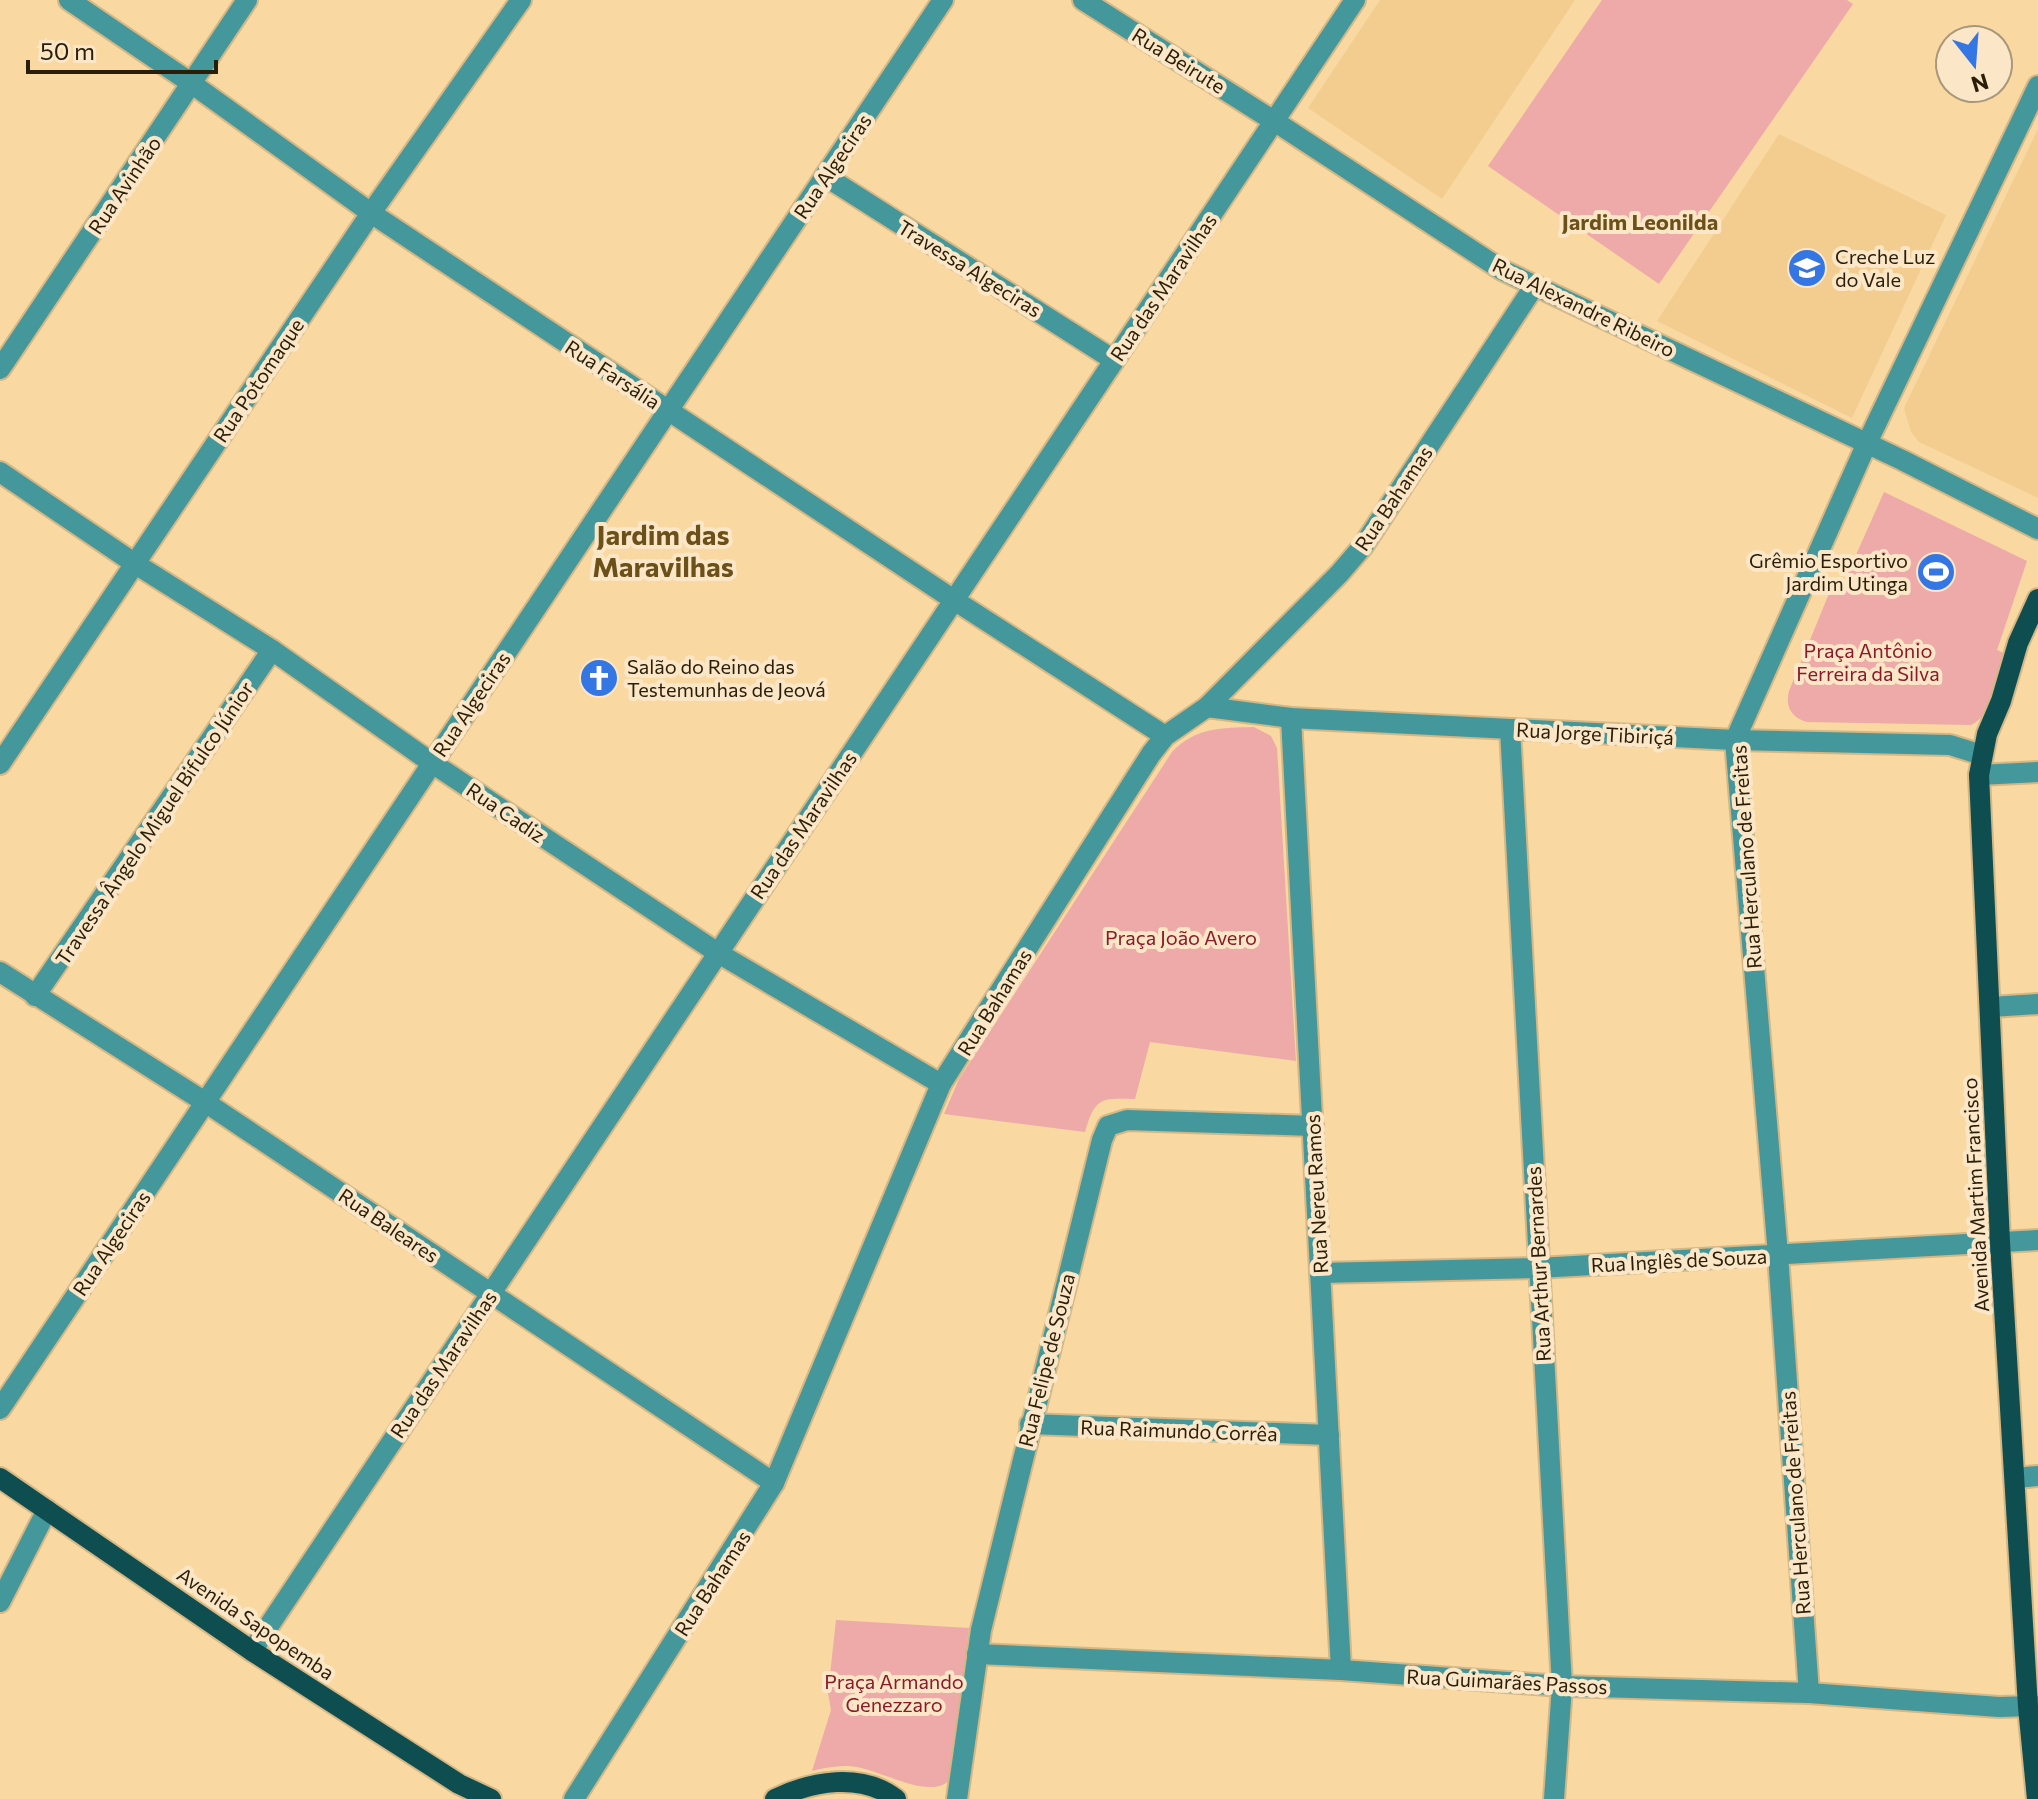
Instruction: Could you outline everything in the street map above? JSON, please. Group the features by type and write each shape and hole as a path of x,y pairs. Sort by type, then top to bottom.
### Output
{"main road":[{"name":"Avenida Martim Francisco","path":"2037,1799 2000,1242 1980,765 1987,734 2001,701 2018,643 2038,599"},
{"name":"Avenida Sapopemba","path":"0,1478 252,1651 459,1784 491,1799"},
{"path":"775,1799 827,1783 846,1781 875,1787 896,1799"}],"street":[{"name":"Rua Farsália","path":"69,0 191,83 371,213 954,600 1165,736"},
{"name":"Rua Avinhão","path":"0,369 247,0"},
{"name":"Rua Potomaque","path":"0,764 371,213 521,0"},
{"name":"Rua Algeciras","path":"0,1409 943,0"},
{"name":"Rua Beirute","path":"1083,0 1274,121"},
{"name":"Rua das Maravilhas","path":"252,1651 1355,0"},
{"name":"Rua Herculano de Freitas","path":"1809,1693 1778,1255 1735,740 1867,443 2038,86"},
{"name":"Rua Alexandre Ribeiro","path":"1274,121 1502,270 1867,443 2038,529"},
{"name":"Travessa Algeciras","path":"825,176 1114,360"},
{"name":"Rua Bahamas","path":"574,1799 774,1483 941,1084 1142,766 1165,736 1207,707 1363,546 1535,285"},
{"name":"Rua Cadiz","path":"0,472 134,563 272,650 432,763 718,953 941,1084"},
{"name":"Travessa Ângelo Miguel Bifulco Júnior","path":"35,996 272,650"},
{"name":"Rua Jorge Tibiriçá","path":"1207,707 1291,718 1735,740 1950,745 1980,765 2038,772"},
{"name":"Rua Nereu Ramos","path":"1291,718 1341,1670"},
{"name":"Rua Arthur Bernardes","path":"1510,729 1562,1686 1554,1799"},
{"name":"Rua Baleares","path":"0,972 205,1102 774,1483"},
{"path":"1991,1007 2038,1004"},
{"name":"Rua Felipe de Souza","path":"957,1799 977,1654 1030,1424 1108,1126 1127,1120 1313,1126"},
{"name":"Rua Inglês de Souza","path":"1320,1273 1538,1268 2038,1240"},
{"name":"Rua Raimundo Corrêa","path":"1030,1424 1329,1435"},
{"path":"2015,1478 2038,1476"},
{"path":"0,1602 47,1510"},
{"name":"Rua Guimarães Passos","path":"977,1654 1341,1670 1562,1686 1809,1693 2033,1707"}],"shaded area":[{"path":"1380,0 1575,0 1442,199 1308,108"},
{"path":"2038,129 2038,498 1919,442 1911,432 1904,408"},
{"name":"Creche Luz do Vale","path":"1779,134 1946,215 1852,418 1657,321"}],"green space":[{"path":"1602,0 1847,0 1853,4 1659,284 1488,166"},
{"name":"Praça Antônio Ferreira da Silva","path":"1884,492 2027,561 1997,650 2006,654 1994,694 1985,712 1971,725 1807,722 1797,718 1789,706 1789,691 1835,579 1844,582"},
{"name":"Praça João Avero","path":"1254,727 1271,736 1277,748 1296,1061 1150,1042 1135,1099 1101,1102 1092,1112 1085,1132 944,1114 959,1079 1172,752 1200,733"},
{"name":"Praça Armando Genezzaro","path":"836,1620 969,1628 950,1780 931,1787 855,1767 836,1766 812,1771 831,1710 828,1693"}],"place":[{"name":"Creche Luz do Vale","path":"1807,268"},
{"name":"Grêmio Esportivo Jardim Utinga","path":"1936,572"},
{"name":"Salão do Reino das Testemunhas de Jeová","path":"599,678"}],"district":[{"name":"Jardim Leonilda","path":"1640,221"},
{"name":"Jardim das Maravilhas","path":"663,550"}]}
